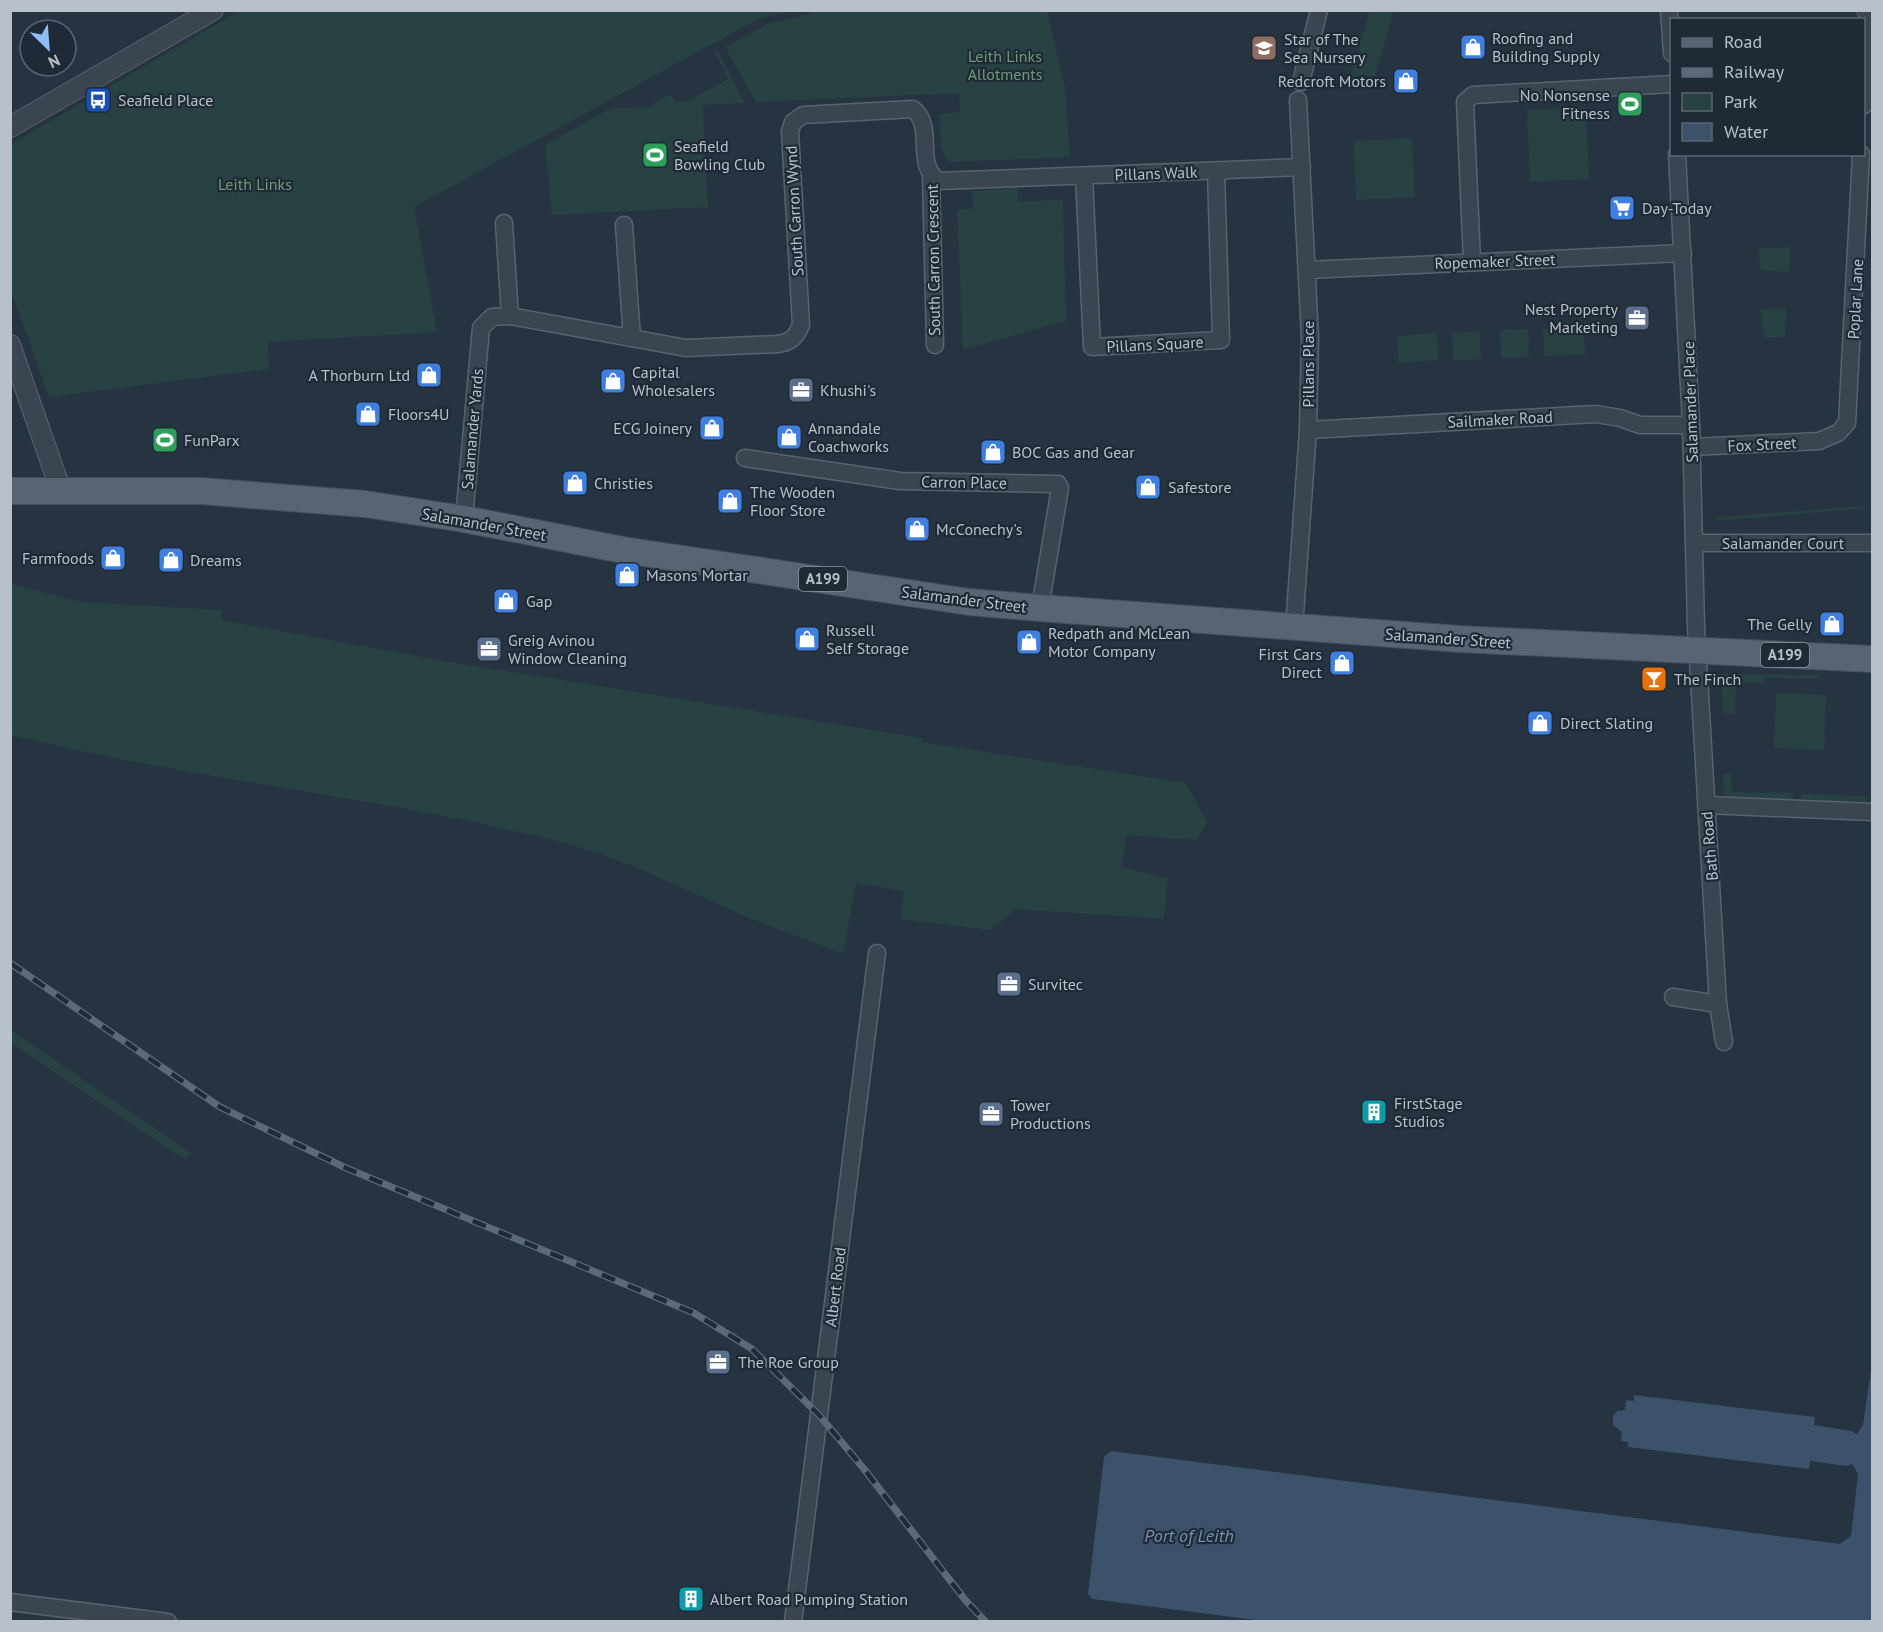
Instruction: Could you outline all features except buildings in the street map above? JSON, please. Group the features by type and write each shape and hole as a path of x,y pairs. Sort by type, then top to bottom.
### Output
{"main road":[{"name":"A199","path":"10,491 61,491"},
{"name":"Salamander Street","path":"61,491 252,493 365,504 464,519 623,550 969,602 1294,628 1872,659"}],"street":[{"path":"10,127 213,10"},
{"path":"1301,82 1319,10"},
{"path":"1669,10 1670,32"},
{"path":"1865,58 1867,11 1872,11"},
{"path":"1472,261 1465,102 1473,95 1670,84"},
{"name":"Pillans Place","path":"1294,628 1308,430 1310,338 1298,100"},
{"name":"South Carron Wynd","path":"480,340 481,328 485,321 492,317 510,316 686,348 788,342 797,334 801,325 790,132 793,122 803,115 913,109 923,122 926,166 931,176"},
{"name":"Salamander Place","path":"1677,156 1692,447 1698,651"},
{"name":"Poplar Lane","path":"1832,437 1844,429 1850,417 1864,271 1861,156"},
{"name":"Pillans Walk","path":"931,176 939,181 1302,168"},
{"name":"Pillans Square","path":"1084,176 1092,347 1221,340 1216,171"},
{"name":"South Carron Crescent","path":"931,176 935,345"},
{"path":"504,223 510,316"},
{"path":"624,225 632,338"},
{"name":"Ropemaker Street","path":"1307,270 1683,253"},
{"name":"Salamander Yards","path":"464,519 480,340"},
{"path":"10,345 61,491"},
{"name":"Sailmaker Road","path":"1308,430 1596,414 1620,418 1640,425 1691,425"},
{"name":"Fox Street","path":"1692,447 1819,441 1832,437"},
{"name":"Carron Place","path":"745,458 900,482 1058,484 1060,488 1040,608"},
{"name":"Salamander Court","path":"1694,543 1872,543"},
{"name":"Bath Road","path":"1698,651 1718,1004 1724,1041"},
{"path":"1706,806 1872,812"},
{"name":"Albert Road","path":"792,1622 877,953"},
{"path":"1673,997 1718,1004"},
{"path":"10,1602 168,1622"}],"green space":[{"name":"Leith Links Allotments","path":"822,10 1047,11 1065,88 1070,157 949,162 941,149 939,114 960,112 959,93 756,102 725,47 768,24"},
{"path":"1370,10 1394,11 1375,76 1350,77"},
{"name":"Leith Links","path":"239,11 792,11 760,18 414,207 437,332 268,342 269,369 49,397 11,291 11,144"},
{"path":"717,50 745,103 703,105 708,207 552,215 545,145 611,108 654,107 655,102 671,94 676,102 686,102 728,79 715,52"},
{"path":"1586,107 1589,179 1530,182 1527,110"},
{"path":"1412,138 1415,197 1356,200 1354,141"},
{"path":"1018,188 1018,202 1063,199 1066,321 963,350 957,210 973,209 972,191"},
{"path":"1791,247 1789,272 1761,270 1758,248"},
{"path":"1786,308 1785,337 1764,338 1761,309"},
{"path":"1584,327 1585,355 1544,356 1543,329"},
{"path":"1528,329 1529,357 1501,358 1500,330"},
{"path":"1480,331 1481,359 1453,361 1452,333"},
{"path":"1437,333 1438,360 1398,363 1397,336"},
{"path":"1867,506 1867,508 1717,521 1716,517"},
{"path":"11,584 81,602 221,610 221,620 450,662 922,738 922,742 1186,783 1207,822 1197,840 1126,835 1122,867 1168,878 1164,919 1016,909 990,930 900,919 904,891 856,883 843,954 747,917 625,863 557,841 421,812 79,751 11,735"},
{"path":"1722,674 1819,675 1819,679 1764,678 1764,683 1736,683 1735,714 1723,713"},
{"path":"1776,693 1826,695 1824,750 1774,748"},
{"path":"1723,774 1731,774 1732,792 1793,793 1793,805 1724,800"},
{"path":"1801,794 1867,796 1866,807 1802,804"},
{"path":"11,1030 191,1153 186,1159 171,1151 11,1043"}],"water":[{"name":"Port of Leith","path":"1872,1363 1872,1621 1271,1622 1092,1599 1088,1594 1104,1457 1111,1451 1840,1544 1851,1536 1858,1474 1852,1464 1847,1466 1810,1461 1809,1469 1628,1447 1628,1442 1621,1441 1622,1432 1613,1425 1613,1417 1617,1411 1625,1410 1626,1400 1634,1401 1634,1395 1815,1417 1814,1425 1857,1434 1863,1425"}],"railway":[{"path":"10,963 220,1107 346,1168 694,1313 752,1349 819,1415 864,1469 966,1601 986,1622"}],"place":[{"name":"Roofing and Building Supply","path":"1473,47"},
{"name":"Star of The Sea Nursery","path":"1264,48"},
{"name":"Redcroft Motors","path":"1406,81"},
{"name":"Seafield Place","path":"98,100"},
{"name":"No Nonsense Fitness","path":"1630,104"},
{"name":"Seafield Bowling Club","path":"655,155"},
{"name":"Day-Today","path":"1622,208"},
{"name":"Nest Property Marketing","path":"1637,318"},
{"name":"A Thorburn Ltd","path":"429,375"},
{"name":"Capital Wholesalers","path":"613,381"},
{"name":"Khushi's","path":"801,390"},
{"name":"Floors4U","path":"368,414"},
{"name":"ECG Joinery","path":"712,428"},
{"name":"Annandale Coachworks","path":"789,437"},
{"name":"FunParx","path":"165,440"},
{"name":"BOC Gas and Gear","path":"993,452"},
{"name":"Christies","path":"575,483"},
{"name":"Safestore","path":"1148,487"},
{"name":"The Wooden Floor Store","path":"730,501"},
{"name":"McConechy's","path":"917,529"},
{"name":"Farmfoods","path":"113,558"},
{"name":"Dreams","path":"171,560"},
{"name":"Masons Mortar","path":"627,575"},
{"name":"Gap","path":"506,601"},
{"name":"The Gelly","path":"1832,624"},
{"name":"Russell Self Storage","path":"807,639"},
{"name":"Redpath and McLean Motor Company","path":"1029,642"},
{"name":"Greig Avinou Window Cleaning","path":"489,649"},
{"name":"First Cars Direct","path":"1342,663"},
{"name":"The Finch","path":"1654,679"},
{"name":"Direct Slating","path":"1540,723"},
{"name":"Survitec","path":"1009,984"},
{"name":"FirstStage Studios","path":"1374,1112"},
{"name":"Tower Productions","path":"991,1114"},
{"name":"The Roe Group","path":"718,1362"},
{"name":"Albert Road Pumping Station","path":"691,1599"}]}
